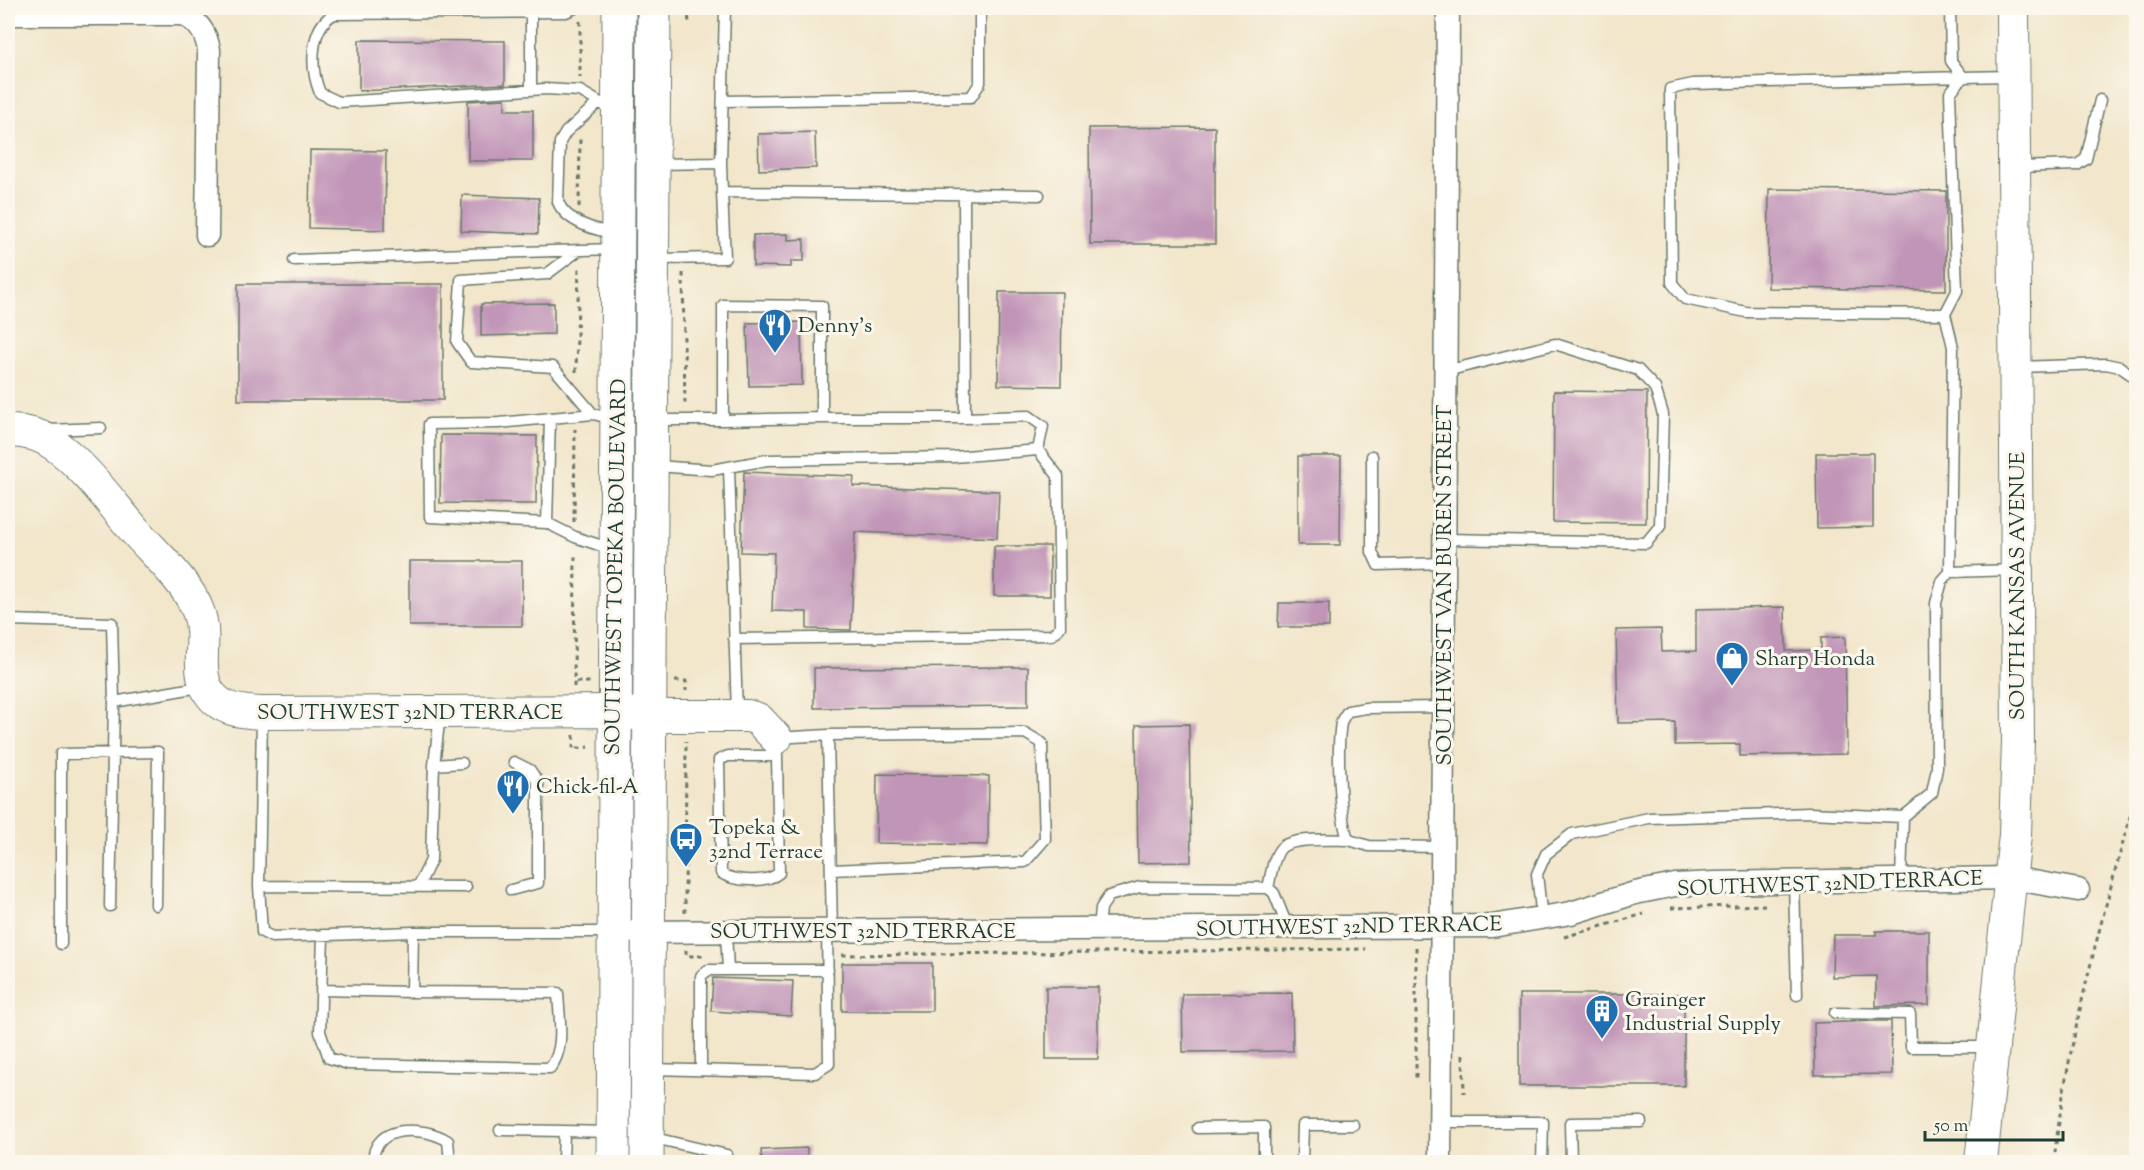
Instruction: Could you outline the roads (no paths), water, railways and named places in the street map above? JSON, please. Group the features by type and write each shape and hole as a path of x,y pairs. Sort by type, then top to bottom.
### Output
{"main road":[{"name":"SOUTHWEST TOPEKA BOULEVARD","path":"613,1147 616,550 606,417 617,241 608,107 618,8"},
{"name":"SOUTHWEST TOPEKA BOULEVARD","path":"647,1150 650,420 662,258 653,164 654,8"},
{"name":"SOUTH KANSAS AVENUE","path":"1981,1162 2011,878 2018,741 2013,8"},
{"path":"617,241 662,258"},
{"path":"606,417 650,420"},
{"path":"11,431 42,436 72,459 189,595 202,623 202,665 206,686"},
{"name":"SOUTHWEST 32ND TERRACE","path":"206,686 217,701 241,712 614,711 648,729 737,716 758,720 776,747"}],"street":[{"name":"SOUTHWEST VAN BUREN STREET","path":"1440,1162 1448,8"},
{"path":"8,14 182,14 201,28 209,50 207,235"},
{"name":"SOUTHWEST 32ND TERRACE","path":"613,932 1288,928 1416,937 1442,927 1492,926 1542,919 1635,893 1675,885 2011,878 2078,890"}],"lane":[{"path":"574,8 566,12 334,14 322,20 315,39 315,83 320,93 339,102 531,90 580,90 608,107"},
{"path":"662,258 725,258 721,163 725,8"},
{"path":"723,101 971,97 980,83 980,8"},
{"path":"1950,8 1951,61 1963,77"},
{"path":"531,12 531,90"},
{"path":"1945,314 1746,312 1685,298 1672,283 1670,89 1694,84 2013,76"},
{"path":"1542,919 1537,874 1546,854 1572,834 1649,818 1809,813 1903,817 1932,793 1937,768 1936,603 1942,581 1950,572 1953,347 1945,314 1957,291 1950,93 1963,77"},
{"path":"2014,167 2077,165 2086,159 2100,100"},
{"path":"608,107 580,119 560,142 558,202 561,210 617,241"},
{"path":"653,164 721,163"},
{"path":"722,192 1038,195"},
{"path":"964,195 965,418"},
{"path":"294,260 579,250 617,241"},
{"path":"579,250 547,274 461,280 457,342 471,362 553,367 576,393 606,417"},
{"path":"723,420 723,305 822,306 822,418"},
{"path":"1445,539 1646,543 1660,526 1663,414 1655,388 1638,370 1555,344 1446,371"},
{"path":"2015,367 2106,364 2120,367 2136,378"},
{"path":"606,417 575,415 499,423 429,424 430,517 547,524 575,537 616,550"},
{"path":"650,420 1029,416 1043,426 1038,450 1058,476 1060,627 1052,635 734,639"},
{"path":"547,524 550,418"},
{"path":"11,431 101,428"},
{"path":"650,466 711,470 766,460 954,457 1038,450"},
{"path":"1372,456 1372,552 1378,565 1444,563"},
{"path":"729,468 737,716"},
{"path":"1950,572 2017,569"},
{"path":"8,620 112,623 114,702 110,906"},
{"path":"114,702 206,686"},
{"path":"1349,840 1343,820 1340,762 1341,721 1348,711 1366,708 1444,707"},
{"path":"419,885 431,860 434,765 441,712"},
{"path":"262,713 259,886 262,932 272,937 413,932 613,932"},
{"path":"776,747 779,873 772,878 729,878 721,873 719,760 728,756 828,735 1025,733 1042,743 1045,839 1025,862 831,870"},
{"path":"648,1069 815,1073 829,1064 828,956 831,870 828,735"},
{"path":"61,944 61,754 158,752 156,905"},
{"path":"511,890 538,883 538,782 530,770 514,762"},
{"path":"434,765 462,763"},
{"path":"1901,880 1903,817"},
{"path":"1268,888 1276,857 1282,847 1293,842 1349,840 1369,846 1443,847"},
{"path":"1794,882 1797,995"},
{"path":"259,886 466,887"},
{"path":"1099,929 1101,909 1109,896 1140,887 1268,888 1274,893 1288,928"},
{"path":"412,992 413,932"},
{"path":"726,932 728,970"},
{"path":"321,990 558,993 559,1047 556,1061 550,1068 518,1068 348,1064 328,1058 320,1032 321,990 323,935"},
{"path":"701,1070 701,976 708,970 828,970"},
{"path":"1835,1013 1910,1014 1911,1047 1993,1047"},
{"path":"1441,1122 1543,1122 1542,1162"},
{"path":"1571,1162 1570,1123 1641,1122"},
{"path":"1302,1162 1303,1125 1353,1125"},
{"path":"1198,1128 1264,1127 1264,1162"},
{"path":"500,1130 564,1131 613,1147"},
{"path":"563,1162 564,1131"},
{"path":"372,1162 373,1150 380,1138 391,1132 436,1133 448,1141 450,1162"},
{"path":"647,1150 727,1155 727,1162"}],"place":[{"name":"Denny's","path":"775,354"},
{"name":"Sharp Honda","path":"1732,687"},
{"name":"Chick-fil-A","path":"513,815"},
{"name":"Topeka & 32nd Terrace","path":"686,868"},
{"name":"Grainger Industrial Supply","path":"1602,1040"}]}
